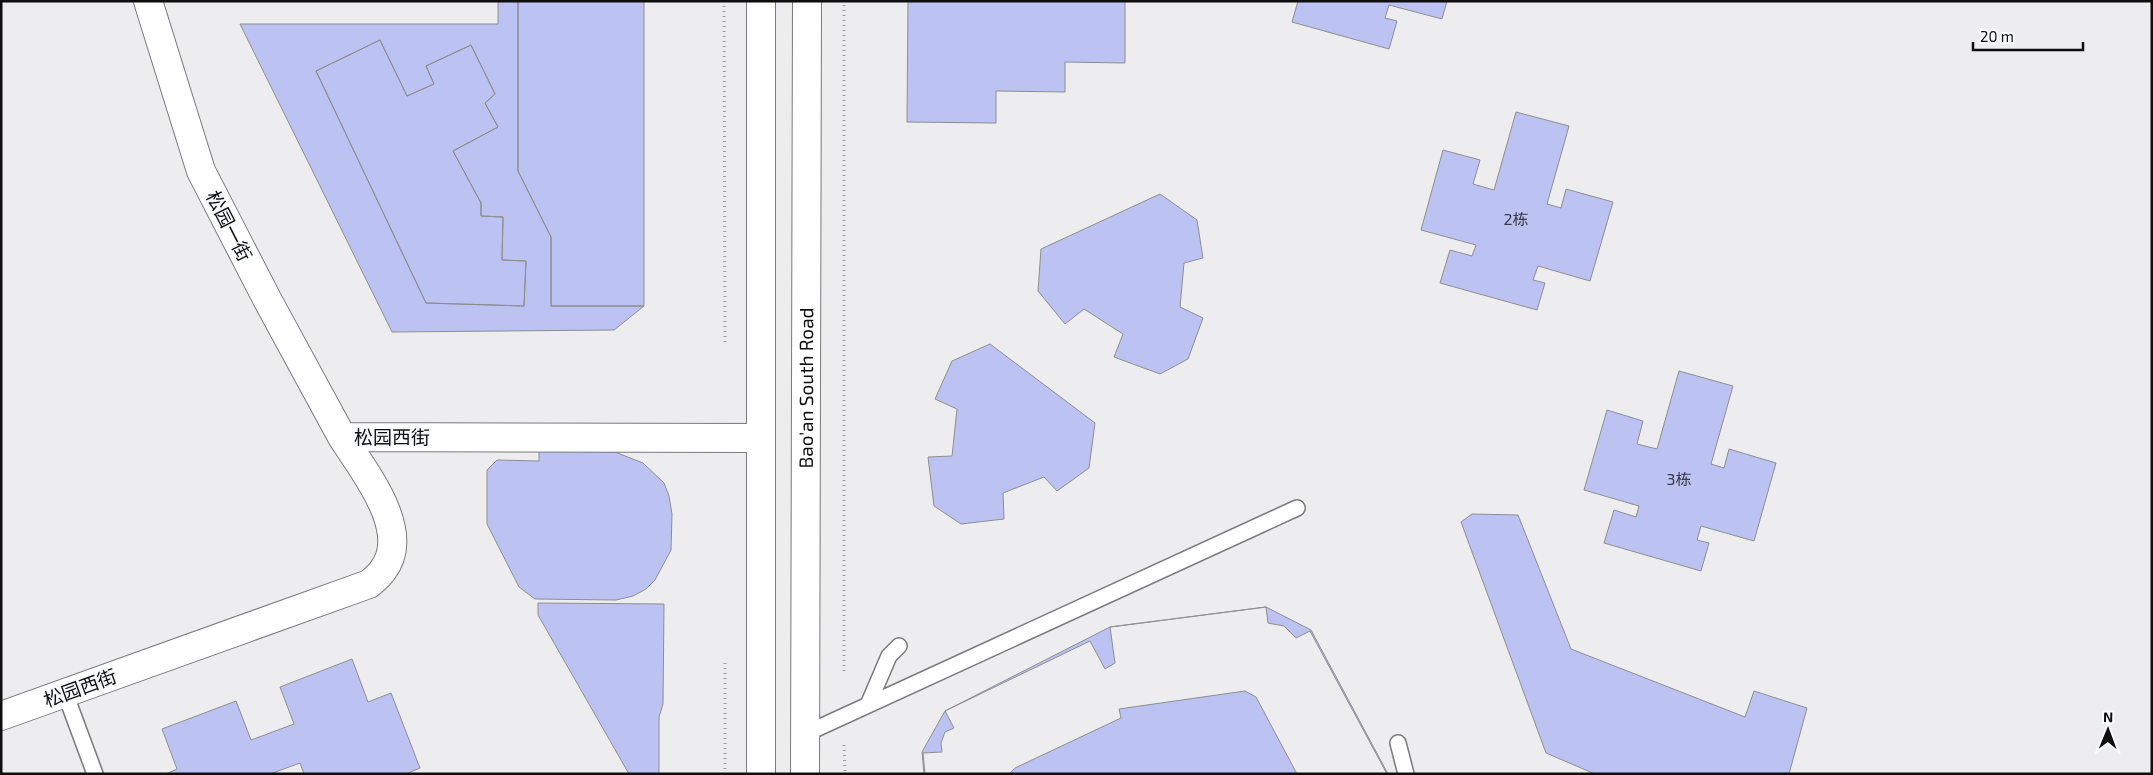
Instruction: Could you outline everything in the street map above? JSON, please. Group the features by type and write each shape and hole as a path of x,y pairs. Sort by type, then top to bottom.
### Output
{"street":[{"path":"761,1 761,774"},
{"name":"Bao'an South Road","path":"805,774 807,1"},
{"name":"松园一街","path":"150,10 201,171 267,299 342,437"},
{"name":"松园西街","path":"342,437 761,438"},
{"name":"松园西街","path":"1,716 369,584 384,570 391,553 390,520 382,501 342,437"}],"lane":[{"path":"805,734 1298,508"},
{"path":"868,705 889,656 899,646"},
{"path":"65,693 95,774"},
{"path":"1398,743 1406,774"}],"path":[{"path":"724,1 725,344"},
{"path":"844,1 844,670"},
{"path":"844,737 845,774"}],"building":[{"path":"498,1 518,1 518,171 551,237 551,306 644,306 614,330 392,332 240,24 498,24","holes":["380,40 407,96 434,84 426,66 471,45 495,94 485,103 498,127 453,151 481,203 481,216 503,217 502,260 526,261 524,306 426,303 316,71"]},
{"path":"518,1 644,1 644,306 551,306 551,237 518,171"},
{"path":"908,1 1125,1 1125,63 1065,62 1065,92 996,91 996,123 907,122"},
{"path":"1298,1 1447,1 1442,19 1389,5 1385,18 1397,21 1389,49 1292,22"},
{"path":"380,40 407,96 434,84 426,66 471,45 495,94 485,103 498,127 453,151 481,203 481,216 503,217 502,260 526,261 524,306 426,303 316,71"},
{"path":"1516,112 1569,126 1547,204 1561,208 1566,189 1613,202 1590,281 1538,266 1533,280 1545,283 1537,310 1440,283 1450,250 1472,256 1476,245 1421,230 1443,150 1480,160 1473,184 1494,190"},
{"path":"1160,194 1197,220 1203,258 1184,263 1180,307 1203,318 1188,359 1160,374 1114,357 1123,334 1084,309 1065,324 1038,291 1041,249"},
{"path":"990,344 1095,423 1089,468 1057,491 1044,477 1003,493 1004,519 961,524 934,506 928,457 952,456 957,409 935,399 952,361"},
{"path":"1679,371 1733,386 1711,464 1724,468 1729,449 1776,463 1754,541 1701,526 1697,540 1709,543 1701,571 1604,543 1614,510 1636,517 1639,506 1584,490 1607,410 1643,421 1637,444 1657,449"},
{"path":"539,449 615,452 643,463 664,483 669,496 672,514 671,550 655,580 646,589 633,596 616,600 535,599 519,587 487,524 487,470 497,460 539,461"},
{"path":"1472,514 1518,515 1571,649 1745,717 1754,691 1807,708 1789,774 1595,774 1546,753 1461,522"},
{"path":"538,603 664,604 663,704 659,717 659,774 629,774 538,615"},
{"path":"1266,607 1268,623 1284,626 1296,638 1310,631 1387,774 1297,774 1256,697 1245,691 1119,709 1121,718 1015,768 1009,774 925,774 923,753 942,752 941,743 945,732 954,728 945,711 1090,641 1105,669 1115,663 1110,627"},
{"path":"1266,607 1311,630 1388,774 924,774 922,752 945,711 1110,627"},
{"path":"352,659 368,702 391,693 420,768 406,774 304,774 300,763 270,774 166,774 177,769 162,729 236,701 251,740 294,724 280,687"}]}
